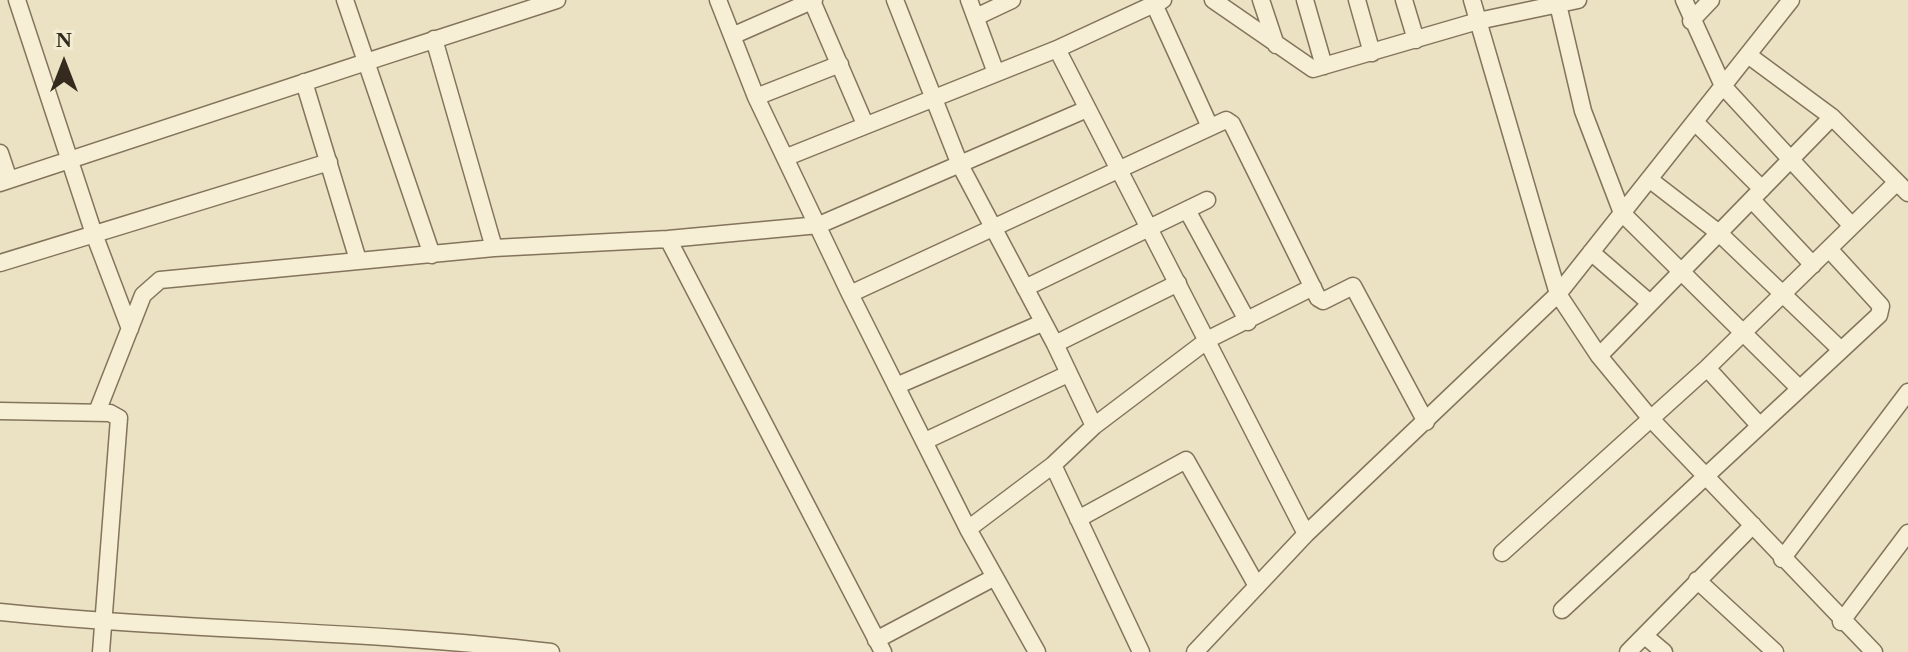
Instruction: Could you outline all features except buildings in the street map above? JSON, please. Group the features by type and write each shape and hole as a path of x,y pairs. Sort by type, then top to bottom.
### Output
{"street":[{"path":"17,0 94,234 130,329"},
{"path":"345,0 432,255"},
{"path":"0,153 5,181 204,112 367,64 557,0"},
{"path":"718,0 756,97 850,294 968,529 1037,652"},
{"path":"895,0 960,165 1055,344 1094,426"},
{"path":"969,0 996,73"},
{"path":"976,17 1012,0"},
{"path":"1213,0 1310,69 1478,21 1578,0"},
{"path":"1261,0 1276,45"},
{"path":"1305,0 1324,66"},
{"path":"1357,0 1372,53"},
{"path":"1404,0 1416,40"},
{"path":"1472,0 1558,294 1599,356 1651,419 1707,475 1841,622 1874,652"},
{"path":"1684,0 1723,86 1852,226"},
{"path":"1691,21 1711,0"},
{"path":"1195,652 1306,534 1558,294 1791,0"},
{"path":"732,36 807,2 840,64 865,124"},
{"path":"787,157 1057,49 1158,2 1210,127"},
{"path":"1558,2 1583,111 1622,213 1799,388"},
{"path":"434,39 494,248"},
{"path":"1057,49 1117,169 1209,339 1306,534"},
{"path":"1502,553 1707,368 1852,226 1902,187 1832,117 1748,55"},
{"path":"756,97 840,64"},
{"path":"304,82 358,260"},
{"path":"97,412 143,295 160,280 494,248 668,239 819,225 1087,109"},
{"path":"1599,356 1832,117"},
{"path":"850,294 991,226 1226,120 1232,124 1313,287 1323,301 1353,286 1426,422"},
{"path":"1695,122 1813,265"},
{"path":"0,263 329,162"},
{"path":"1649,179 1719,233 1840,349"},
{"path":"1025,288 1207,200"},
{"path":"1187,210 1248,322"},
{"path":"668,239 879,646 995,577"},
{"path":"1562,610 1879,315 1881,306 1829,249"},
{"path":"1591,252 1650,303"},
{"path":"1055,344 1178,283"},
{"path":"968,529 1053,465 1094,426 1209,339 1313,287"},
{"path":"896,386 1042,323"},
{"path":"1707,368 1759,425"},
{"path":"925,441 1068,374"},
{"path":"1782,559 1908,392"},
{"path":"0,411 97,412 115,414 119,418 101,652"},
{"path":"1078,519 1186,460 1257,586"},
{"path":"1053,465 1141,652"},
{"path":"1628,652 1753,525"},
{"path":"1841,622 1908,533"},
{"path":"1697,580 1775,652"},
{"path":"0,612 382,645 551,652"},
{"path":"1645,636 1664,652"}]}
